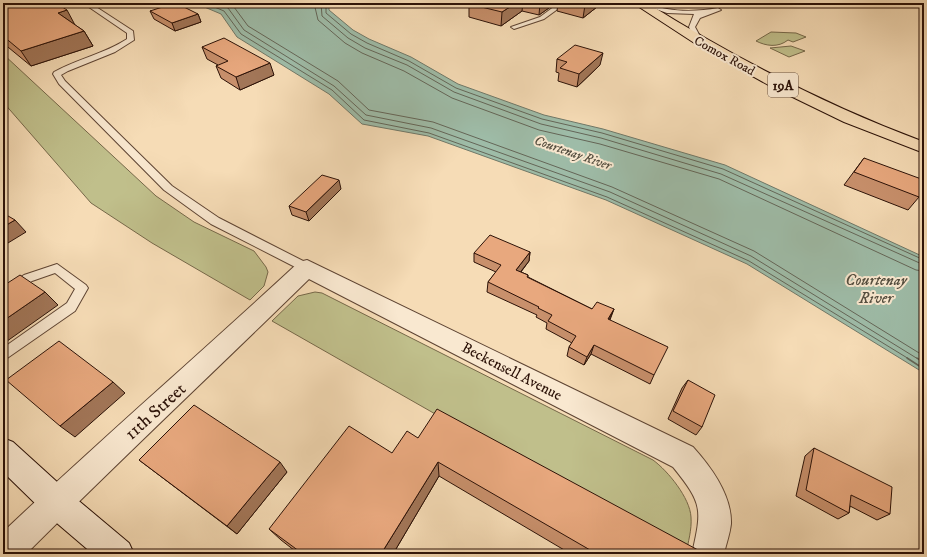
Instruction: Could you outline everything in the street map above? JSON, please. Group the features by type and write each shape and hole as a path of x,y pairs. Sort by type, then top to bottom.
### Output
{"main road":[{"name":"Comox Road","path":"639,3 698,40 761,75 865,125 924,148"}],"street":[{"name":"Beckensell Avenue","path":"307,268 683,457 696,471 706,488 712,506 715,523 708,554"},
{"name":"11th Street","path":"3,554 56,502 307,268"},
{"path":"3,452 56,502 118,554"}],"lane":[{"path":"86,3 131,32 130,40 119,48 69,66 57,74 62,82 168,188 215,221 307,268"},
{"path":"514,27 542,18 563,3"},
{"path":"642,3 667,11 704,13"},
{"path":"667,21 718,10"},
{"path":"698,40 692,27 697,17 704,13"},
{"path":"3,294 28,278 57,268 82,288 71,307 3,355"}],"shaded area":[{"path":"771,32 796,33 806,37 793,42 788,40 784,43 776,45 768,45 756,41"},
{"path":"791,46 805,51 789,57 770,48"},
{"path":"3,54 156,196 194,222 254,251 268,272 264,286 250,300 152,243 91,203 3,102"},
{"path":"315,292 322,293 653,460 665,471 677,486 690,510 691,527 686,554 681,554 272,321 298,296"}],"water":[{"name":"Courtenay River","path":"195,3 332,3 329,5 329,10 353,30 369,39 411,57 458,84 544,115 603,129 725,165 924,257 924,373 747,264 606,200 428,136 362,124 329,94 237,37 221,14"}],"building":[{"path":"3,3 56,3 67,10 58,13 84,31 21,51 3,36"},
{"path":"176,3 198,14 172,23 150,11"},
{"path":"516,3 502,12 469,4"},
{"path":"224,38 270,63 236,77 216,66 228,61 202,47"},
{"path":"575,45 603,53 579,74 560,68 567,62 557,59"},
{"path":"864,158 924,180 924,188 919,197 854,172"},
{"path":"322,175 339,180 306,212 289,206"},
{"path":"3,213 15,220 3,227"},
{"path":"490,235 530,252 516,270 528,275 527,277 592,309 597,302 614,309 608,319 668,347 654,375 594,345 587,357 569,347 576,336 548,321 552,315 488,282 501,265 474,253"},
{"path":"20,275 45,292 3,321 3,286"},
{"path":"59,341 113,382 60,426 6,380"},
{"path":"688,380 715,395 702,427 673,411"},
{"path":"194,405 280,462 227,526 139,460"},
{"path":"437,409 698,550 697,554 597,554 438,462 381,554 303,554 269,529 349,426 392,453 407,431 418,438"},
{"path":"814,448 892,487 890,514 851,495 849,513 806,490"}]}
